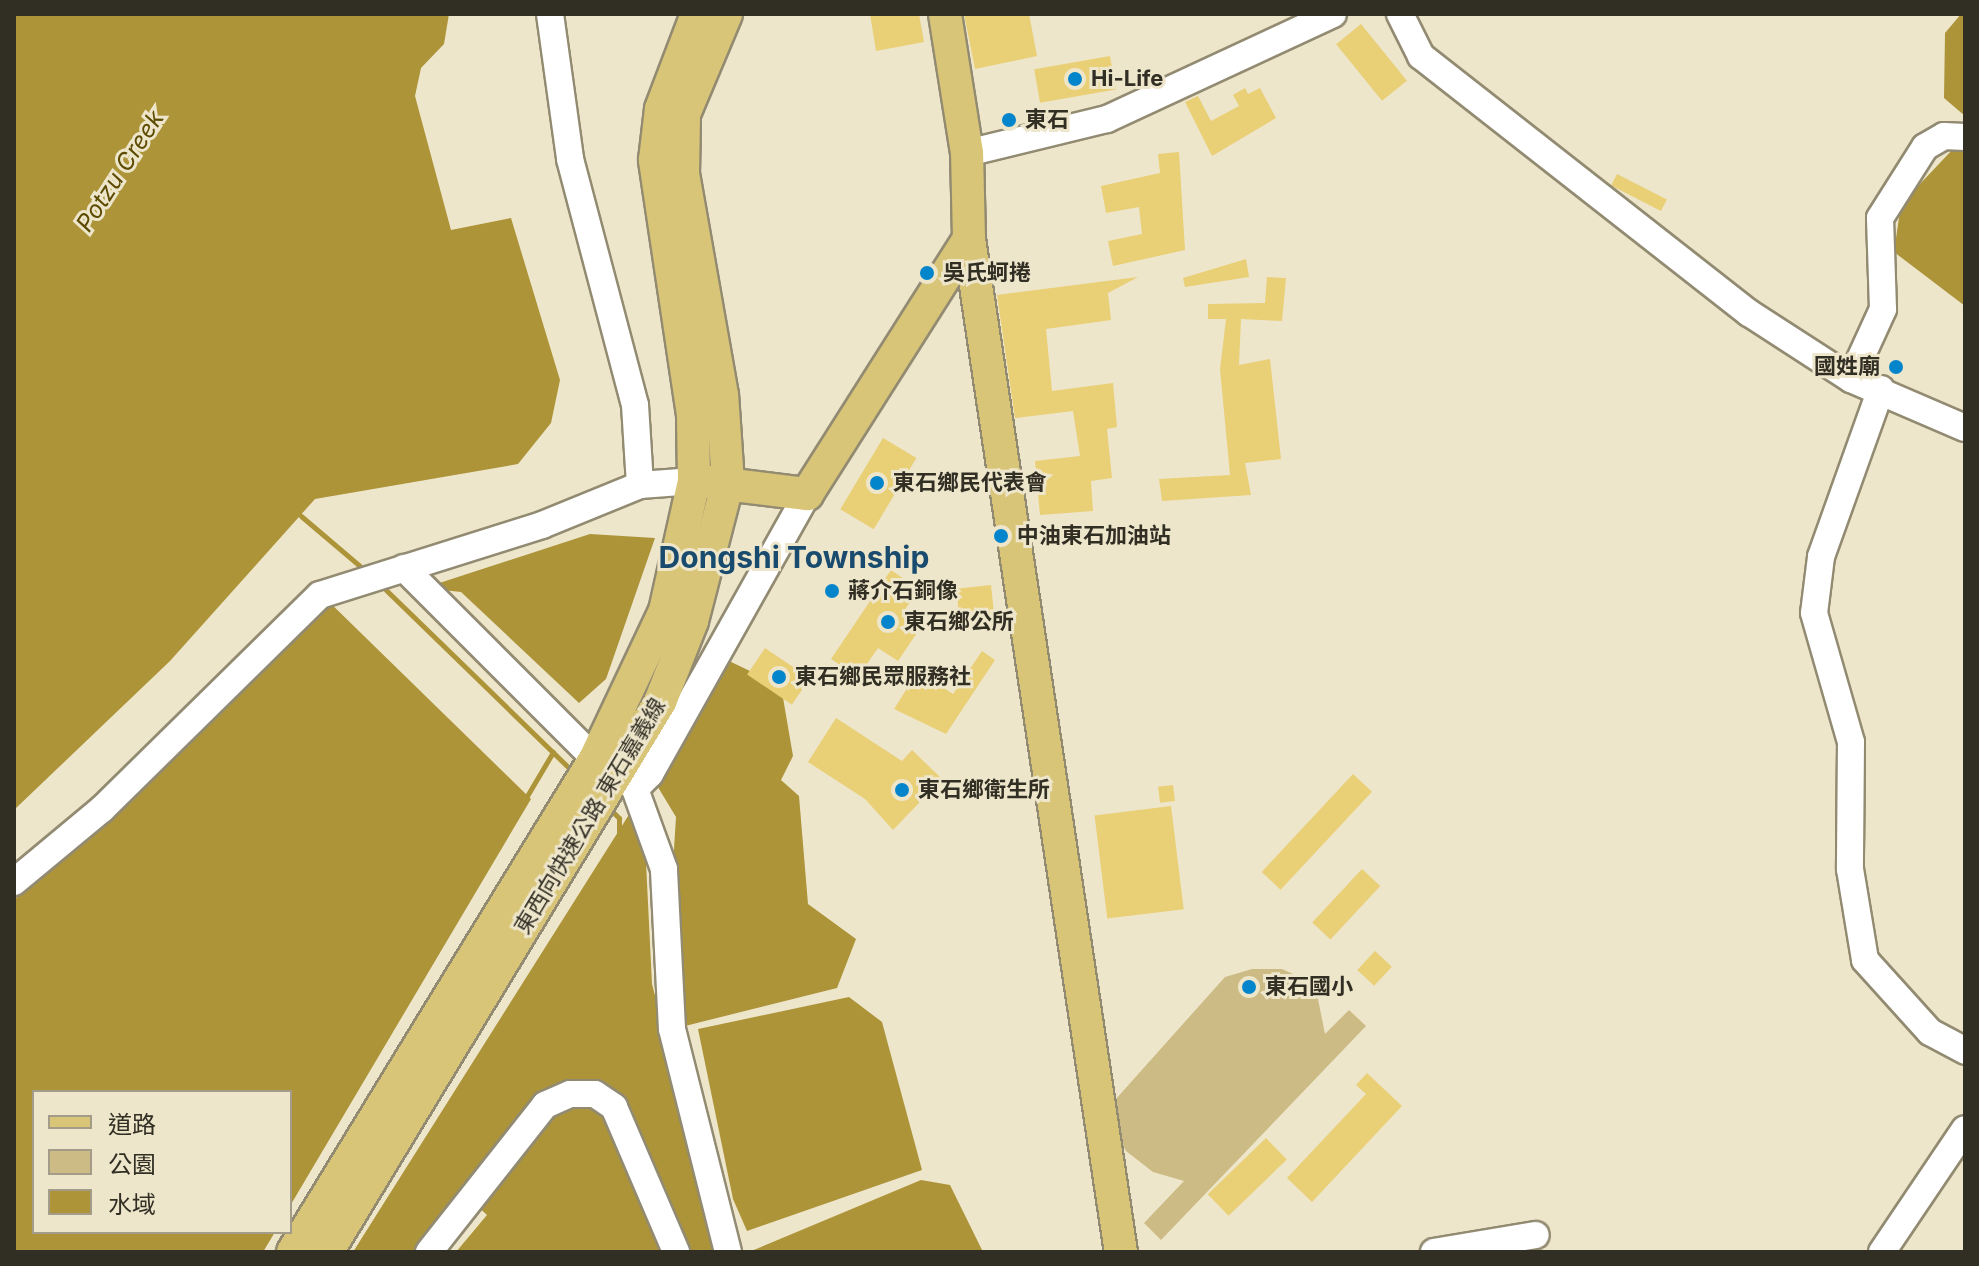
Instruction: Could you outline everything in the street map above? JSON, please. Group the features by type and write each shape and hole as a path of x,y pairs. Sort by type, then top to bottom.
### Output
{"main road":[{"name":"東西向快速公路 東石嘉義線","path":"293,1252 595,759 665,611 694,481 693,415 655,160 661,109 697,14"},
{"name":"東西向快速公路 東石嘉義線","path":"327,1252 660,702 692,621 728,482 722,395 683,174 684,114 726,14"},
{"path":"945,14 967,153 969,239 1121,1252"},
{"path":"694,481 728,482 807,494 969,239"}],"street":[{"path":"550,14 570,159 635,405 640,485"},
{"path":"967,153 1107,119 1333,14"},
{"path":"1400,14 1421,56 1749,313 1851,379 1881,389 1965,428"},
{"path":"1851,379 1883,309 1880,218 1925,147 1944,136 1965,137"},
{"path":"1881,389 1821,557 1814,613 1851,742 1850,869 1865,960 1930,1032 1965,1051"},
{"path":"14,882 102,809 320,595 640,485 694,481"},
{"path":"728,1252 672,1029 664,869 635,789 650,774 807,494"},
{"path":"404,568 595,759"},
{"path":"429,1252 545,1105 570,1094 595,1094 614,1107 676,1252"},
{"path":"1882,1252 1965,1129"},
{"path":"1434,1252 1536,1235"}],"green space":[{"path":"1252,969 1282,969 1304,979 1318,999 1325,1034 1349,1010 1366,1026 1161,1240 1144,1223 1184,1181 1153,1172 1126,1151 1114,1127 1115,1100 1225,977"}],"water":[{"name":"Potzu Creek","path":"14,14 449,14 444,44 421,68 415,96 451,230 511,218 560,380 551,423 518,464 315,499 170,661 14,810"},
{"path":"1961,14 1965,14 1965,116 1944,98 1945,33"},
{"path":"1954,148 1965,151 1965,306 1894,252 1901,204"},
{"path":"590,534 655,538 606,679 579,703 461,592 424,588"},
{"path":"322,595 531,799 292,1203 292,1090 32,1090 32,1234 274,1234 263,1252 14,1252 14,900"},
{"path":"725,659 781,686 793,756 781,780 799,796 808,904 856,939 837,988 677,1028 668,944 676,817 650,774"},
{"path":"630,813 645,842 652,984 722,1252 682,1252 656,1193 581,1081 419,1252 353,1252"},
{"path":"849,997 882,1022 922,1170 747,1231 733,1199 698,1029"},
{"path":"572,1101 606,1110 665,1252 456,1252 487,1215 474,1203 547,1113"},
{"path":"921,1180 950,1185 983,1252 749,1252"}],"building":[{"path":"870,14 919,14 924,42 876,51"},
{"path":"964,14 1029,14 1037,56 975,69"},
{"path":"1361,24 1407,81 1382,101 1336,44"},
{"name":"Hi-Life","path":"1110,56 1116,89 1040,103 1034,69"},
{"path":"1245,88 1248,94 1260,88 1276,118 1212,156 1185,102 1198,96 1211,121 1239,106 1233,95"},
{"path":"1179,152 1185,250 1113,266 1108,241 1142,234 1139,207 1106,213 1101,186 1160,173 1158,154"},
{"path":"1617,174 1667,199 1661,211 1611,186"},
{"path":"1246,259 1249,277 1185,287 1183,278"},
{"path":"1138,277 1108,293 1111,320 1046,329 1052,391 1113,383 1117,427 1107,429 1112,478 1091,481 1093,511 1040,515 1035,461 1080,456 1073,411 1015,418 997,295"},
{"path":"1267,277 1286,278 1282,321 1241,319 1239,365 1270,359 1281,459 1245,463 1251,495 1162,501 1159,479 1230,475 1220,369 1226,319 1208,319 1208,304 1265,303"},
{"name":"東石鄉民代表會","path":"883,438 916,458 874,529 840,509"},
{"name":"東石鄉公所","path":"891,570 919,589 904,611 923,624 898,661 878,648 858,677 831,659"},
{"path":"991,585 994,613 959,617 956,589"},
{"name":"東石鄉民眾服務社","path":"765,648 810,678 792,705 747,675"},
{"path":"982,651 995,660 946,734 894,709 918,671 953,694"},
{"path":"836,718 902,761 912,750 942,779 893,830 865,799 808,762"},
{"path":"1353,774 1372,792 1281,890 1262,872"},
{"path":"1173,785 1175,801 1160,803 1158,787"},
{"path":"1171,806 1184,909 1107,919 1095,815"},
{"path":"1362,869 1380,886 1330,939 1312,922"},
{"path":"1375,951 1392,967 1374,986 1357,970"},
{"path":"1367,1073 1402,1106 1312,1202 1287,1178 1366,1094 1356,1085"},
{"path":"1266,1138 1287,1160 1229,1216 1208,1194"}],"waterway":[{"path":"301,516 360,566"},
{"path":"386,590 573,772"},
{"path":"524,801 553,752"},
{"path":"610,809 619,818 619,835"}],"place":[{"name":"Hi-Life","path":"1075,79"},
{"name":"東石","path":"1009,120"},
{"name":"吳氏蚵捲","path":"927,273"},
{"name":"國姓廟","path":"1896,367"},
{"name":"東石鄉民代表會","path":"877,483"},
{"name":"中油東石加油站","path":"1001,536"},
{"name":"蔣介石銅像","path":"832,591"},
{"name":"東石鄉公所","path":"888,622"},
{"name":"東石鄉民眾服務社","path":"779,677"},
{"name":"東石鄉衛生所","path":"902,790"},
{"name":"東石國小","path":"1249,987"}],"district":[{"name":"Dongshi Township","path":"794,557"}]}
